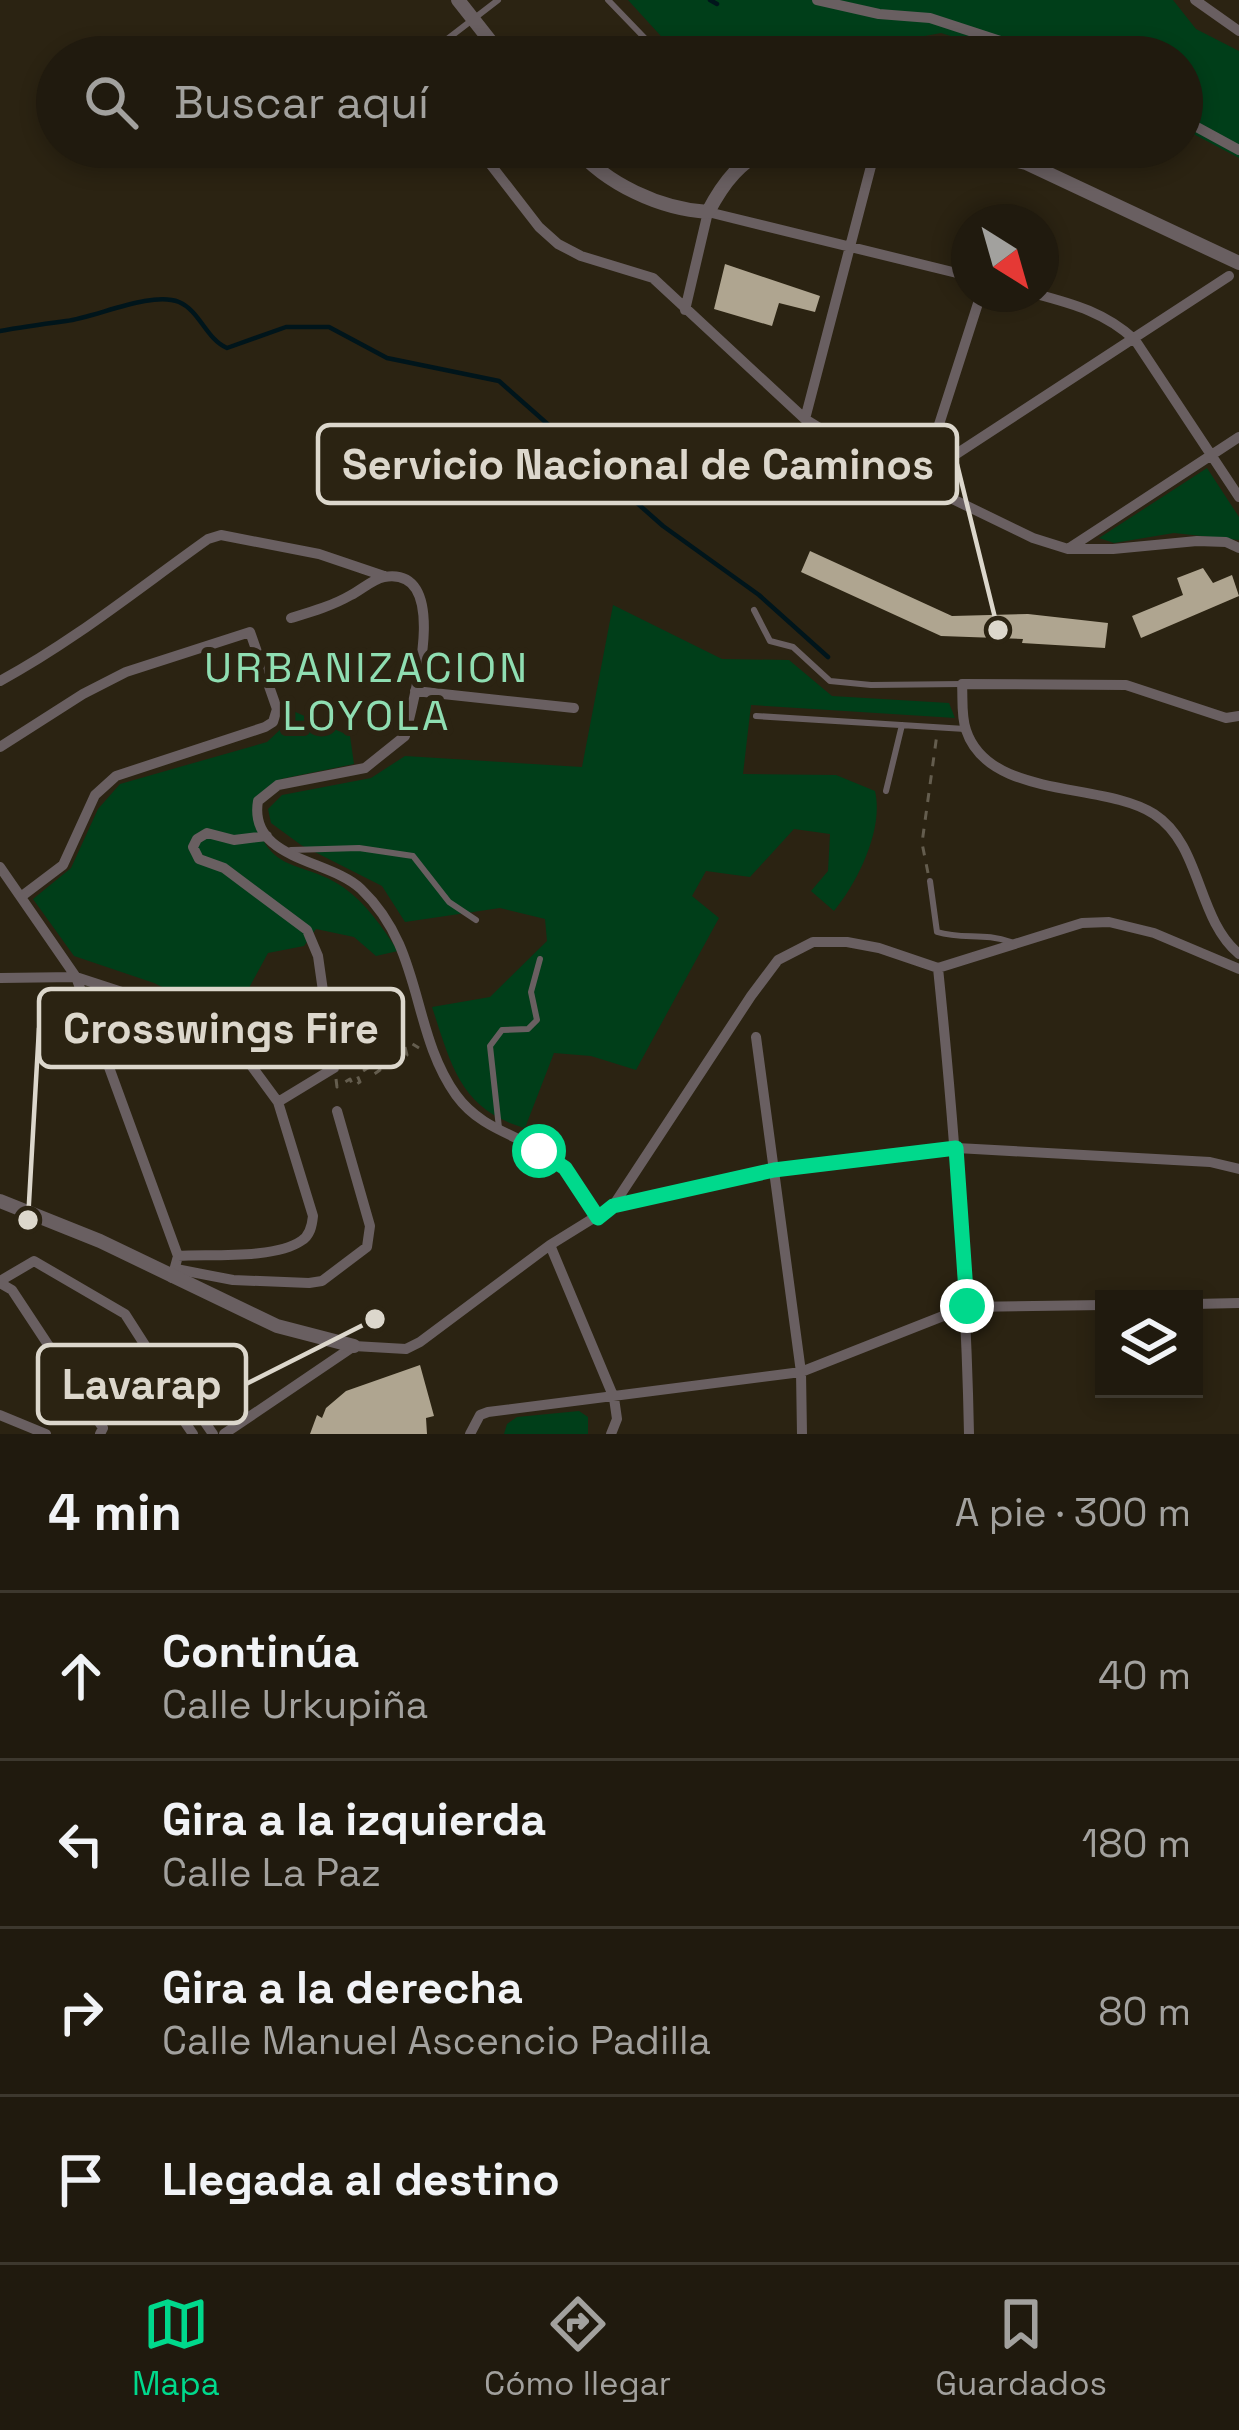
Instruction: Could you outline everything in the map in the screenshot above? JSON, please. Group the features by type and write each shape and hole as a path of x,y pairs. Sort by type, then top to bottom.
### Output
{"street":[{"path":"458,0 486,36"},
{"path":"817,0 879,14 930,18 985,36"},
{"path":"1195,0 1239,31"},
{"path":"1203,130 1239,150"},
{"path":"493,168 558,244 652,278 805,419 871,459 1033,538 1068,549 1198,541 1226,542 1239,548"},
{"path":"593,168 616,184 692,211 853,245 951,272"},
{"path":"685,310 708,212 739,168"},
{"path":"805,419 871,168"},
{"path":"1036,168 1239,263"},
{"path":"915,481 1229,276"},
{"path":"1059,300 1092,309 1135,340 1239,497"},
{"path":"915,481 934,440 974,312"},
{"path":"1068,549 1239,437"},
{"path":"0,681 56,651 190,552 221,536 319,554 402,580 425,604 405,736 364,768 293,781 266,792 256,814 281,850 356,883 374,902 406,952 430,1040 460,1100 499,1132 553,1157 598,1218"},
{"path":"290,619 385,577"},
{"path":"0,746 126,672 250,632 277,709 273,722 265,727 116,776 102,785 63,865 22,896"},
{"path":"1239,716 1226,718 1126,685 962,684 965,729 977,750 1005,771 1046,785 1134,803 1159,817 1180,843 1224,941 1239,954"},
{"path":"415,692 574,708"},
{"path":"267,836 234,840 207,833 197,838 194,853 236,876 307,930 318,956 334,1068 278,1102"},
{"path":"0,867 76,976 175,1268 278,1326 354,1346 406,1349 420,1342 550,1245 613,1206 778,960 813,942 847,942 938,968 1082,923 1109,922 1154,933 1239,969"},
{"path":"938,968 967,1306 969,1434"},
{"path":"0,978 76,976 174,1009 228,1034 278,1102 313,1216 311,1231 303,1241 275,1251 175,1268"},
{"path":"756,1037 801,1372 802,1434"},
{"path":"0,1201 175,1268 233,1280 322,1281 367,1247 370,1226 338,1111"},
{"path":"613,1206 774,1170 956,1148 1210,1162 1239,1169"},
{"path":"550,1245 614,1398 617,1419 611,1434"},
{"path":"101,1431 12,1290 0,1282 34,1261 125,1314 157,1364 178,1383 213,1434"},
{"path":"1203,1304 1239,1303"},
{"path":"470,1434 480,1415 488,1412 801,1372 967,1306 1095,1305"},
{"path":"224,1434 354,1346"},
{"path":"157,1364 165,1393 194,1434"},
{"path":"0,1415 46,1434"}],"lane":[{"path":"451,36 498,0"},
{"path":"608,0 643,36"},
{"path":"754,610 770,641 794,647 830,681 962,684"},
{"path":"756,716 965,729"},
{"path":"886,791 902,725"},
{"path":"281,850 359,848 413,856 449,902 476,920"},
{"path":"930,880 937,932 988,933 1014,943"},
{"path":"499,1132 490,1046 502,1030 528,1029 537,1020 531,992 541,959"}],"path":[{"path":"930,880 922,843 938,727"},
{"path":"334,1068 337,1087 350,1079 353,1087 360,1082 357,1075 369,1067 373,1076 380,1070 376,1063 384,1058 388,1067 394,1063 391,1055 398,1051 402,1059 407,1055 405,1047 411,1043 416,1050 430,1040"},
{"path":"101,1431 157,1364"}],"green space":[{"path":"628,0 1173,0 1196,29 1239,51 1239,158 1203,139 1203,36 661,36"},
{"path":"1207,468 1239,517 1239,540 1174,533 1114,543 1099,538"},
{"path":"613,605 722,659 789,660 832,696 949,703 955,718 751,705 743,774 836,775 875,791 876,822 852,885 834,911 811,891 828,871 830,834 794,829 750,877 706,871 692,896 719,918 636,1070 591,1056 554,1053 525,1128 503,1120 472,1097 453,1066 432,1007 490,997 547,941 545,919 500,908 405,922 382,886 301,845 271,823 268,809 282,795 371,778 405,756 582,767"},
{"path":"284,707 350,736 354,764 281,779 268,788 254,814 260,834 278,857 352,894 398,951 376,956 354,937 316,929 304,946 268,953 231,1021 154,983 74,956 33,899 71,868 98,809 120,784 267,742 282,728"},
{"path":"579,1411 588,1417 588,1434 504,1434 507,1424 517,1417"}],"building":[{"path":"725,264 820,296 815,312 779,303 772,326 714,309"},
{"path":"810,551 952,616 1028,614 1108,623 1105,648 941,636 801,572"},
{"path":"1203,568 1213,583 1232,575 1239,596 1141,638 1132,616 1183,595 1177,578"},
{"path":"420,1365 434,1416 426,1418 427,1434 310,1434 317,1415 322,1418 326,1408 346,1391"}],"waterway":[{"path":"710,0 717,4"},
{"path":"0,331 167,299 186,306 227,348 286,327 329,327 387,358 499,381 663,526 759,595 828,657"}],"place":[{"name":"Servicio Nacional de Caminos","path":"998,630"},
{"name":"Crosswings Fire","path":"28,1220"},
{"name":"Lavarap","path":"375,1319"}],"district":[{"name":"URBANIZACION LOYOLA","path":"367,691"}],"route":[{"path":"539,1151 565,1168 598,1218 613,1206 774,1170 956,1148 967,1306"}]}
